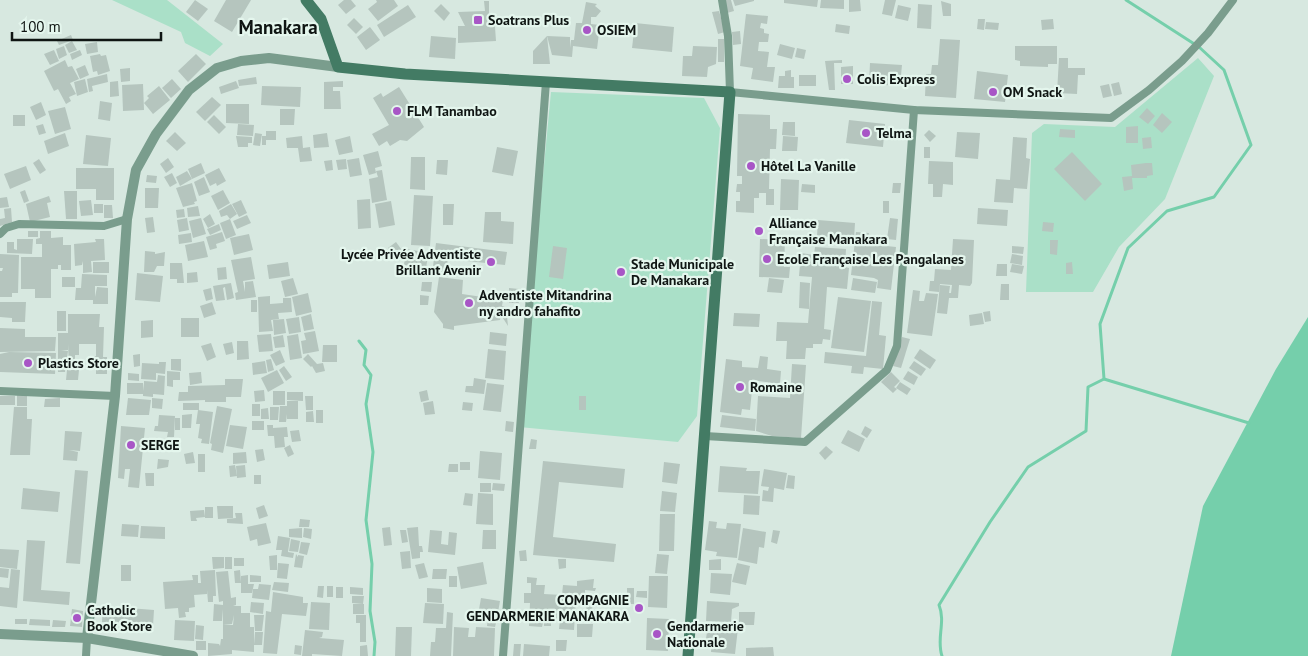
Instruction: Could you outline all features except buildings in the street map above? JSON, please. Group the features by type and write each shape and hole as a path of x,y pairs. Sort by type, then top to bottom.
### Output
{"main road":[{"path":"306,0 321,19 338,67 405,74 730,92 688,656"}],"street":[{"path":"722,0 728,36 730,92 914,110 1111,118 1149,90 1182,61 1233,0"},
{"path":"86,656 115,396 128,219 136,170 156,134 189,90 217,68 241,61 269,58 338,67"},
{"path":"503,656 546,82"},
{"path":"705,436 805,442 887,370 897,346 914,110"},
{"path":"0,234 6,228 19,224 104,226 128,219"},
{"path":"0,391 115,396"},
{"path":"0,634 87,638 193,656"}],"shaded area":[{"path":"112,0 167,0 223,44 210,56 185,43 181,32"},
{"path":"1198,58 1214,76 1165,199 1119,247 1093,292 1026,292 1032,133 1044,124 1115,127"},
{"name":"Stade Municipale De Manakara","path":"551,92 704,98 720,128 697,416 678,442 519,427"},
{"path":"1308,317 1308,656 1171,656 1203,506 1276,369"}],"waterway":[{"path":"942,656 940,650 942,618 939,605 990,522 1028,467 1086,431 1088,387 1104,379 1100,324 1128,248 1167,211 1214,197 1251,145 1224,70 1199,47 1126,0"},
{"path":"359,341 366,350 364,365 371,375 366,404 373,452 366,520 372,564 370,611 375,642 374,656"},
{"path":"1104,379 1249,423"}],"place":[{"name":"Soatrans Plus","path":"478,20"},
{"name":"OSIEM","path":"587,30"},
{"name":"Colis Express","path":"847,79"},
{"name":"OM Snack","path":"993,92"},
{"name":"FLM Tanambao","path":"397,111"},
{"name":"Telma","path":"866,133"},
{"name":"Hôtel La Vanille","path":"751,166"},
{"name":"Alliance Française Manakara","path":"759,231"},
{"name":"Ecole Française Les Pangalanes","path":"767,259"},
{"name":"Lycée Privée Adventiste Brillant Avenir","path":"491,262"},
{"name":"Stade Municipale De Manakara","path":"621,272"},
{"name":"Adventiste Mitandrina ny andro fahafito","path":"469,303"},
{"name":"Plastics Store","path":"28,363"},
{"name":"Romaine","path":"740,387"},
{"name":"SERGE","path":"131,445"},
{"name":"COMPAGNIE GENDARMERIE MANAKARA","path":"639,608"},
{"name":"Catholic Book Store","path":"77,618"},
{"name":"Gendarmerie Nationale","path":"657,634"}],"district":[{"name":"Manakara","path":"278,27"}]}
